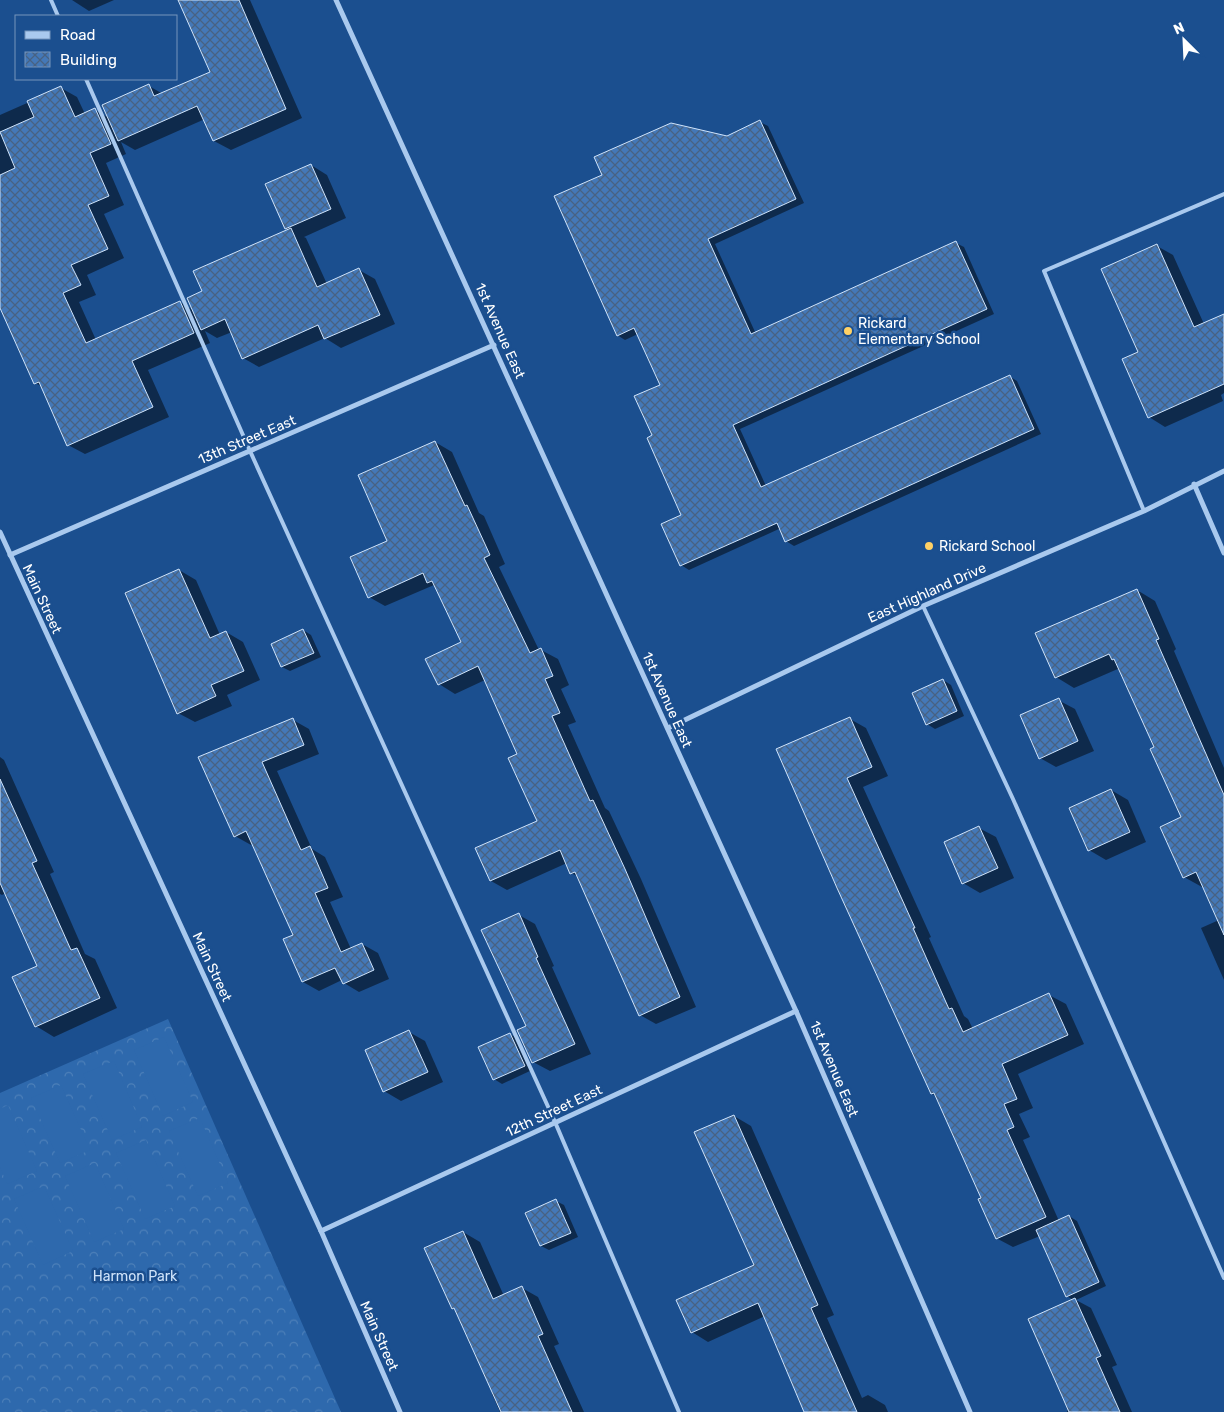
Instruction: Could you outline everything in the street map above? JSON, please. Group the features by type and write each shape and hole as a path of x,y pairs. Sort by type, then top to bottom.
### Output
{"street":[{"name":"1st Avenue East","path":"336,0 796,1011 970,1412"},
{"name":"13th Street East","path":"10,555 494,345"},
{"name":"East Highland Drive","path":"668,728 923,606 1144,511 1194,484 1224,471"},
{"path":"1194,484 1224,553"},
{"name":"Main Street","path":"0,532 321,1231 400,1412"},
{"name":"12th Street East","path":"321,1231 796,1011"}],"lane":[{"path":"51,0 58,15"},
{"path":"86,80 250,451 555,1122 679,1412"},
{"path":"1144,511 1044,272 1224,194"},
{"path":"923,606 1013,799 1224,1278"}],"green space":[{"name":"Harmon Park","path":"168,1019 341,1412 0,1412 0,1093"},
{"path":"164,1037 193,1102 163,1116 134,1050"},
{"path":"114,1061 142,1127 112,1140 83,1074"},
{"path":"61,1085 90,1150 60,1163 31,1098"},
{"path":"8,1105 37,1171 7,1184 0,1167 0,1109"},
{"path":"200,1118 228,1183 198,1196 169,1131"},
{"path":"146,1140 175,1206 145,1219 116,1153"},
{"path":"95,1163 124,1229 94,1242 65,1176"},
{"path":"44,1186 73,1251 43,1265 14,1199"}],"building":[{"path":"178,0 239,0 286,109 213,141 197,106 118,141 102,105 149,84 154,96 210,72"},
{"path":"61,86 75,117 95,108 111,144 90,153 109,196 88,205 108,249 71,265 81,285 63,293 86,343 180,301 194,333 132,361 153,407 67,446 39,382 34,384 0,308 0,175 15,168 0,132 34,117 27,101"},
{"name":"Rickard Elementary School","path":"760,120 796,199 708,239 751,334 956,241 987,309 733,425 761,487 1010,375 1034,429 785,542 777,523 680,566 661,524 681,515 647,438 652,435 634,396 660,385 634,328 617,336 554,196 602,175 594,157 671,123 727,136"},
{"path":"311,164 331,209 285,229 265,184"},
{"path":"291,228 317,287 359,268 380,315 324,339 318,325 242,359 225,319 201,330 187,298 202,291 193,271"},
{"path":"1157,244 1194,327 1224,314 1224,384 1148,418 1122,359 1138,352 1101,269"},
{"path":"435,441 490,555 484,558 530,653 541,648 553,676 545,679 560,713 552,716 590,801 593,800 625,869 680,997 639,1016 575,872 570,874 560,850 490,881 475,848 537,821 508,758 517,754 478,666 438,685 425,659 461,642 432,581 427,583 423,573 368,598 350,557 387,541 358,475"},
{"path":"179,569 210,638 226,631 244,671 211,685 216,696 177,714 125,593"},
{"path":"1137,589 1159,639 1156,640 1224,795 1224,935 1196,872 1183,878 1160,827 1181,817 1150,749 1154,747 1114,659 1112,660 1109,654 1055,678 1035,633"},
{"path":"303,629 314,653 281,667 271,644"},
{"path":"943,679 957,711 926,725 912,693"},
{"path":"1059,698 1078,741 1039,759 1020,715"},
{"path":"850,717 872,767 847,778 915,928 913,928 949,1009 952,1008 963,1032 1049,993 1068,1035 1002,1064 1017,1099 1004,1104 1014,1127 1007,1130 1046,1217 996,1239 978,1199 981,1198 934,1093 931,1094 776,749"},
{"path":"293,718 304,745 262,762 301,850 310,846 328,888 315,893 341,952 362,943 374,970 343,984 335,968 302,982 283,939 293,935 246,831 234,837 198,757"},
{"path":"0,779 37,861 32,863 71,950 77,948 100,998 35,1027 12,977 37,966 0,883"},
{"path":"1111,789 1130,832 1088,851 1069,808"},
{"path":"979,826 998,868 962,884 944,842"},
{"path":"519,913 538,957 536,958 575,1044 532,1063 517,1030 526,1026 481,930"},
{"path":"409,1030 428,1072 383,1092 365,1050"},
{"path":"510,1033 525,1066 493,1080 478,1047"},
{"path":"734,1115 818,1305 811,1308 857,1412 804,1412 758,1303 691,1333 676,1300 754,1265 694,1132"},
{"path":"556,1199 571,1233 540,1246 525,1213"},
{"path":"1069,1215 1099,1282 1066,1297 1036,1230"},
{"path":"463,1231 493,1299 522,1286 543,1334 538,1336 572,1412 501,1412 454,1308 452,1309 424,1248"},
{"path":"1075,1298 1101,1356 1096,1358 1120,1412 1069,1412 1028,1319"}],"place":[{"name":"Rickard Elementary School","path":"848,331"},
{"name":"Rickard School","path":"929,546"}]}
